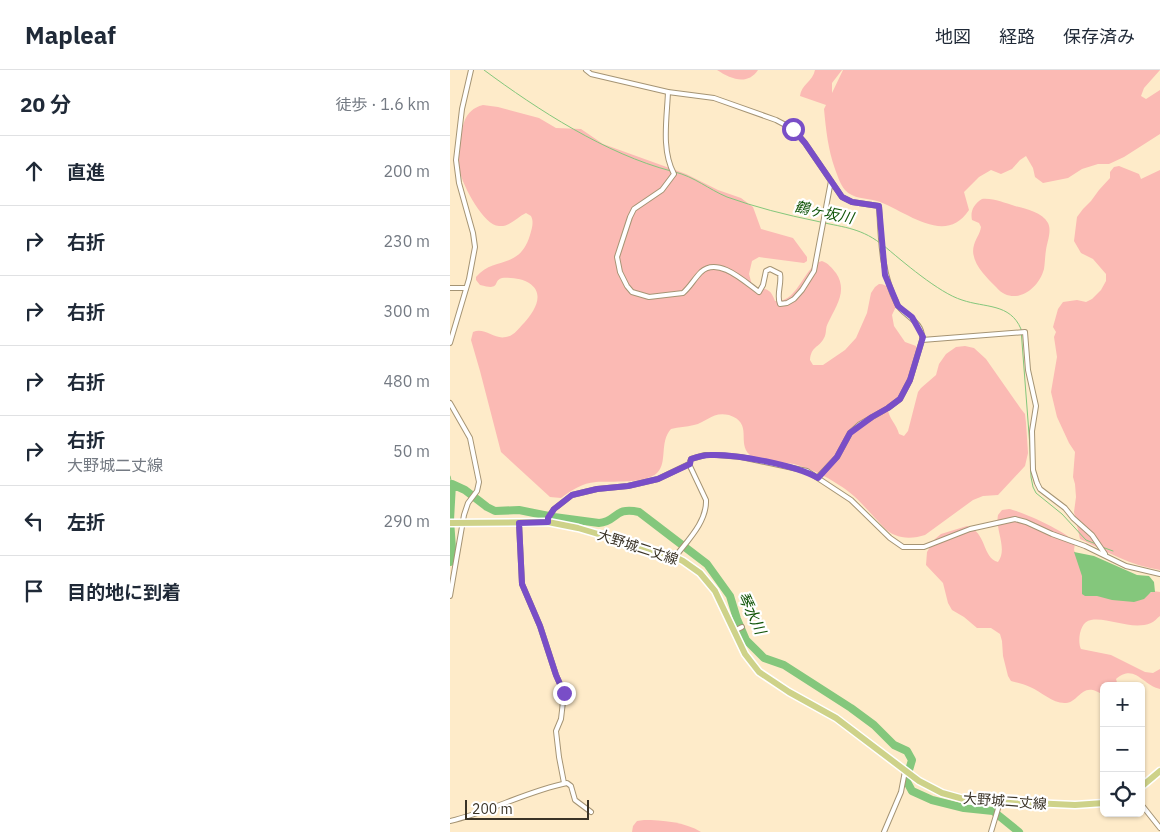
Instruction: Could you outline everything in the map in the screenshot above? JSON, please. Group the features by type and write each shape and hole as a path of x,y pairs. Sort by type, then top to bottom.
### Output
{"main road":[{"name":"大野城二丈線","path":"450,523 519,523 548,520 675,558 694,568 711,584 738,629 745,654 759,672 789,692 836,718 930,788 967,800 1080,805 1100,803"},
{"path":"1145,784 1160,771"}],"street":[{"path":"450,343 466,288 474,242 456,170 460,120 471,70"},
{"path":"586,70 591,74 668,92 714,98 787,125 805,143 845,199 879,206 885,275 898,306 916,322 923,337 910,380 900,399 850,433 837,457 818,478"},
{"path":"668,92 667,153 674,174 662,190 636,206 619,248 620,272 632,292 649,297 683,293 702,271 721,267 733,273 759,292 766,271 770,269 780,274 778,299 780,304 783,305 794,299 814,271 831,181"},
{"path":"450,170 456,170"},
{"path":"450,288 466,288"},
{"path":"922,340 1025,332 1028,370 1036,406 1032,431 1033,470 1037,483 1040,489 1065,508 1092,535 1107,557"},
{"path":"450,403 470,438 479,482 462,522 450,596"},
{"path":"675,558 700,523 706,506 706,500 690,464 691,459 705,455 741,457 807,471 851,500 890,538 903,547 924,547 970,528 1015,519 1026,522 1133,569 1160,574"},
{"path":"548,520 551,513 572,495 658,479 690,464"},
{"path":"519,523 522,584 540,626 564,693 561,719 556,731 564,784"},
{"path":"884,832 901,792 905,771"},
{"path":"450,820 463,818 567,783 571,786 575,800 591,812"},
{"path":"991,832 1000,802"},
{"path":"1145,809 1160,828"}],"shaded area":[{"path":"717,70 758,70 749,78 739,79"},
{"path":"815,70 842,70 832,83 832,93 843,70 1160,70 1144,88 1141,96 1146,99 1160,90 1160,134 1124,157 1109,164 1098,164 1082,169 1068,178 1043,183 1035,177 1033,168 1026,156 1012,169 1001,174 991,170 979,177 964,192 969,210 959,221 937,226 912,218 877,201 856,197 845,190 838,178 831,154 824,109 826,105 800,96 802,89"},
{"path":"483,105 539,118 556,128 581,129 603,144 686,174 718,190 741,198 753,207 761,229 793,238 807,257 807,261 804,263 759,257 752,261 749,274 752,285 771,292 775,301 790,297 810,269 816,264 822,261 828,264 836,273 841,286 841,292 827,325 825,336 812,352 810,360 813,365 823,365 845,350 856,338 867,313 871,293 875,287 882,284 888,287 899,300 892,315 894,326 905,342 916,346 917,351 913,370 905,389 888,407 889,414 899,434 904,436 908,431 918,392 936,375 939,364 946,354 956,347 974,348 986,359 1025,414 1028,453 1025,466 998,495 983,496 973,500 925,535 902,537 889,532 854,496 823,475 794,464 760,461 750,455 744,445 741,423 729,415 719,414 699,424 671,429 665,440 662,464 657,473 652,477 628,481 596,482 577,487 561,498 550,497 501,452 471,340 473,332 477,331 486,332 497,337 511,335 528,319 538,298 534,287 524,280 502,278 497,281 496,285 487,287 480,285 476,280 476,277 483,270 519,254 530,235 533,223 531,216 526,213 507,225 499,226 493,224 481,213 465,186 458,162 463,126 467,115 476,107"},
{"path":"1119,166 1139,174 1141,179 1160,170 1160,570 1128,561 1080,539 1074,512 1076,497 1073,477 1075,452 1057,417 1051,392 1057,357 1054,337 1056,332 1053,327 1058,309 1063,302 1077,300 1086,302 1092,299 1101,290 1106,281 1106,274 1093,259 1081,253 1074,241 1077,217 1110,178 1110,172 1114,167"},
{"path":"982,199 995,200 1029,210 1042,216 1048,223 1049,233 1044,269 1036,284 1024,294 1010,296 1003,293 976,263 973,251 981,227 979,223 972,220 972,211 975,205"},
{"path":"1009,509 1015,511 1055,528 1075,543 1074,550 1077,557 1143,598 1153,591 1160,592 1160,616 1152,622 1144,625 1128,625 1105,620 1087,621 1080,632 1079,641 1081,649 1111,655 1145,672 1153,673 1160,669 1160,689 1134,674 1128,673 1116,679 1117,682 1100,682 1100,693 1086,690 1071,702 1061,703 1028,686 1011,681 1003,656 1000,634 991,628 977,628 952,610 948,603 943,583 926,565 927,552 935,539 941,534 967,526 978,534 989,556 998,562 1001,557 1002,545 998,527 998,515 1002,510"},
{"path":"1074,552 1094,556 1137,575 1149,576 1154,582 1155,592 1151,592 1144,599 1134,602 1085,596 1082,594 1082,576"},
{"path":"637,821 681,824 701,832 632,832 633,826"}],"waterway":[{"name":"鶴ヶ坂川","path":"484,70 573,129 622,154 671,171"},
{"name":"鶴ヶ坂川","path":"675,172 689,177 727,197 782,213 849,228 865,234 880,243"},
{"name":"鶴ヶ坂川","path":"883,245 943,291 962,300 1004,311 1016,321 1021,329 1033,487 1036,493 1062,514 1086,540 1096,544"},
{"path":"450,476 452,484"},
{"name":"琴水川","path":"450,562 452,548 450,520 452,484 465,490 495,511 519,510 599,523 605,522 625,511 639,512 707,564 730,596 746,640 764,658 784,665 851,708 874,725 894,745 907,751 912,760 906,780 912,791 932,800 964,808 993,811 1019,832"},
{"name":"鶴ヶ坂川","path":"1102,547 1113,551"}],"route":[{"path":"564,693 540,626 522,584 519,523 548,522 548,518 554,509 572,495 658,479 690,464 691,459 705,455 741,457 807,471 818,478 837,457 850,433 860,424 900,399 906,390 923,337 912,317 898,306 885,275 879,206 852,202 842,197 805,143 793,129"}]}
